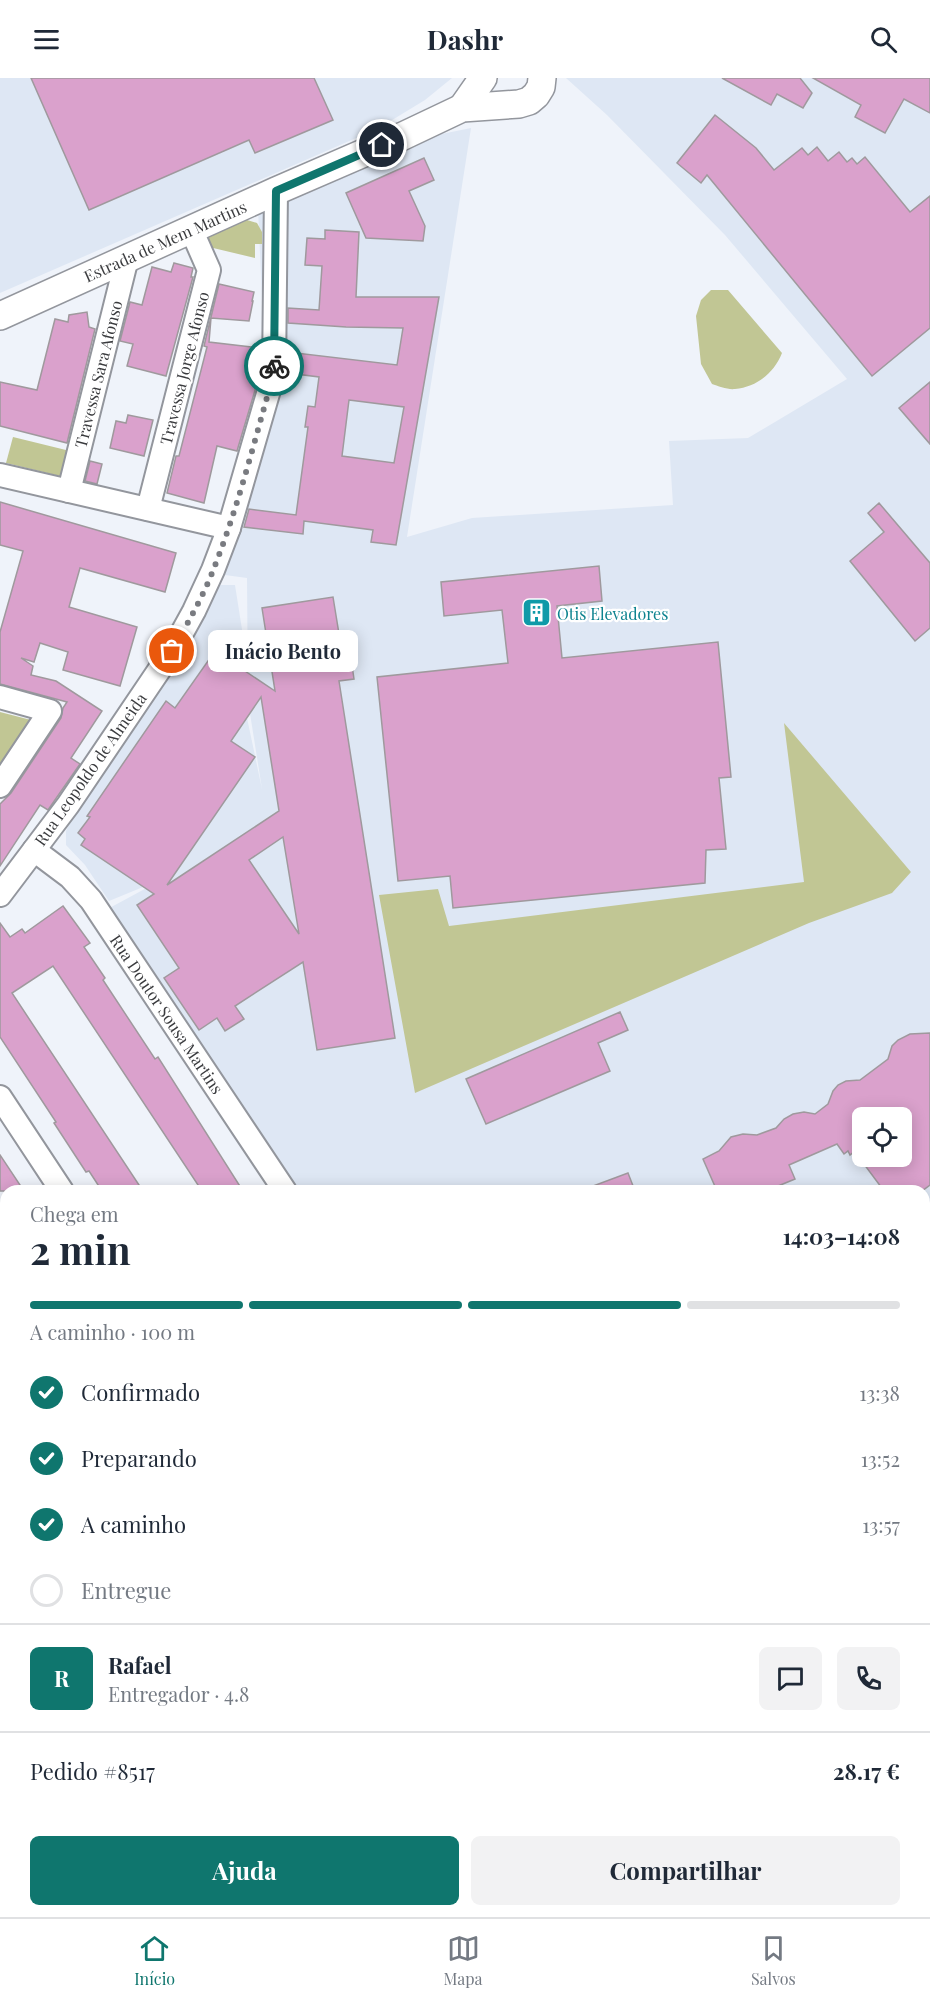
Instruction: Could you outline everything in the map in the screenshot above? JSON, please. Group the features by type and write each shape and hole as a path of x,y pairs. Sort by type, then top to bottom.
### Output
{"street":[{"name":"Estrada de Mem Martins","path":"462,108 483,78"},
{"path":"489,78 496,95 507,103"},
{"name":"Estrada de Mem Martins","path":"0,316 462,108 507,103 519,104 529,101 541,87 542,78"},
{"name":"Rua Leopoldo de Almeida","path":"4,881 34,850 68,805 172,651 209,581 229,528 274,373 276,191"},
{"name":"Travessa Jorge Afonso","path":"148,509 209,270 191,229"},
{"name":"Travessa Sara Afonso","path":"69,491 128,258"},
{"path":"0,476 229,528"},
{"path":"0,698 50,711 0,786"},
{"name":"Rua Doutor Sousa Martins","path":"34,850 70,877 91,900 281,1185"},
{"path":"0,1097 58,1185"}],"shaded area":[{"path":"0,78 452,78 425,100 379,128 0,293"},
{"path":"566,78 930,78 930,1185 275,1185 104,911 165,878 109,901 85,865 66,845 66,831 70,822 180,661 197,630 216,585 235,585 246,655 233,708 247,718 262,789 248,701 247,578 225,575 268,433 258,208 422,138 471,128 407,537 472,518 673,505 669,441 748,438 847,379 725,235 607,115"}],"green space":[{"path":"247,220 257,223 262,232 262,244 255,244 255,258 209,247 206,238"},
{"path":"711,290 728,290 782,353 764,378 743,388 723,388 712,384 701,364 696,316 701,300"},
{"path":"13,437 70,451 64,477 6,463"},
{"path":"0,712 31,720 0,769"},
{"path":"784,723 911,872 892,893 809,923 415,1093 379,895 438,889 449,926 804,882"}],"building":[{"path":"31,78 314,78 333,120 255,153 249,140 89,210"},
{"path":"722,78 800,78 812,93 803,108 777,94 771,105"},
{"path":"813,78 930,78 930,113 904,99 885,133 855,117 861,105"},
{"path":"715,115 756,148 774,170 802,148 808,155 817,147 828,161 839,152 847,162 852,158 857,164 865,157 910,212 930,196 930,328 872,376 707,175 701,183 677,163"},
{"path":"424,158 434,180 409,191 425,226 423,241 366,238 346,193"},
{"path":"325,230 359,232 356,297 439,297 396,545 371,542 373,530 304,521 303,534 244,527 249,509 296,515 308,427 305,427 308,406 315,407 319,377 288,373 288,352 397,365 403,328 288,323 288,308 319,310 322,266 305,265 307,238 325,239","holes":["349,400 404,407 394,463 342,456"]},
{"path":"174,263 193,268 191,277 193,277 166,376 127,366 133,344 120,341 130,302 142,305 152,267 171,272"},
{"path":"219,284 254,292 253,301 249,321 211,318 209,342 261,348 261,370 237,451 217,446 204,503 167,493 207,347 204,346"},
{"path":"87,312 89,327 95,329 67,443 0,426 0,382 37,390 55,319 68,322 69,315"},
{"path":"930,382 930,444 899,408"},
{"path":"128,415 153,420 144,456 110,448 116,421 126,423"},
{"path":"90,461 102,464 97,484 85,481"},
{"path":"0,502 176,553 165,592 80,568 69,607 137,627 120,686 63,670 68,652 40,643 34,662 21,658 33,666 31,675 56,681 102,711 71,758 80,764 48,810 40,805 0,866 0,804 11,793 61,718 67,702 0,684 0,632 23,551 0,545"},
{"path":"879,503 930,563 930,628 915,641 850,561 884,532 868,513"},
{"path":"599,566 602,601 557,606 562,658 718,642 731,777 719,778 726,849 706,850 705,883 453,908 450,876 398,881 377,677 508,663 502,610 444,616 441,582"},
{"path":"333,597 341,646 349,645 354,679 339,681 395,1038 317,1050 303,962 235,1006 244,1019 225,1031 217,1018 199,1030 164,978 179,968 137,905 154,894 81,845 85,839 78,833 90,817 87,816 166,701 175,708 215,651 275,691 262,608","holes":["261,697 279,811 167,885 255,757 231,741","283,837 299,934 249,860"]},
{"path":"63,906 90,943 84,947 105,978 103,980 155,1059 158,1057 239,1185 198,1185 53,966 12,993 139,1185 98,1185 89,1171 86,1172 0,1037 0,923 10,937 22,929 25,933"},
{"path":"620,1012 628,1030 598,1043 610,1071 486,1124 466,1079"},
{"path":"930,1033 930,1185 880,1185 866,1167 912,1167 912,1107 852,1107 852,1153 850,1155 848,1151 844,1154 837,1144 789,1165 795,1179 780,1185 714,1185 703,1159 719,1151 731,1137 743,1134 757,1135 776,1128 784,1119 793,1114 804,1112 815,1114 828,1104 838,1085 846,1081 860,1080 888,1059 892,1046 910,1034"},
{"path":"0,1155 20,1185 0,1185"},
{"path":"628,1173 633,1185 596,1185"}],"way so far":[{"path":"172,651 194,611 229,528 274,373 274,366"}],"place":[{"name":"Otis Elevadores","path":"536,613"},
{"name":"Inácio Bento","path":"172,651"}],"route":[{"path":"274,366 276,191 382,145"}]}
